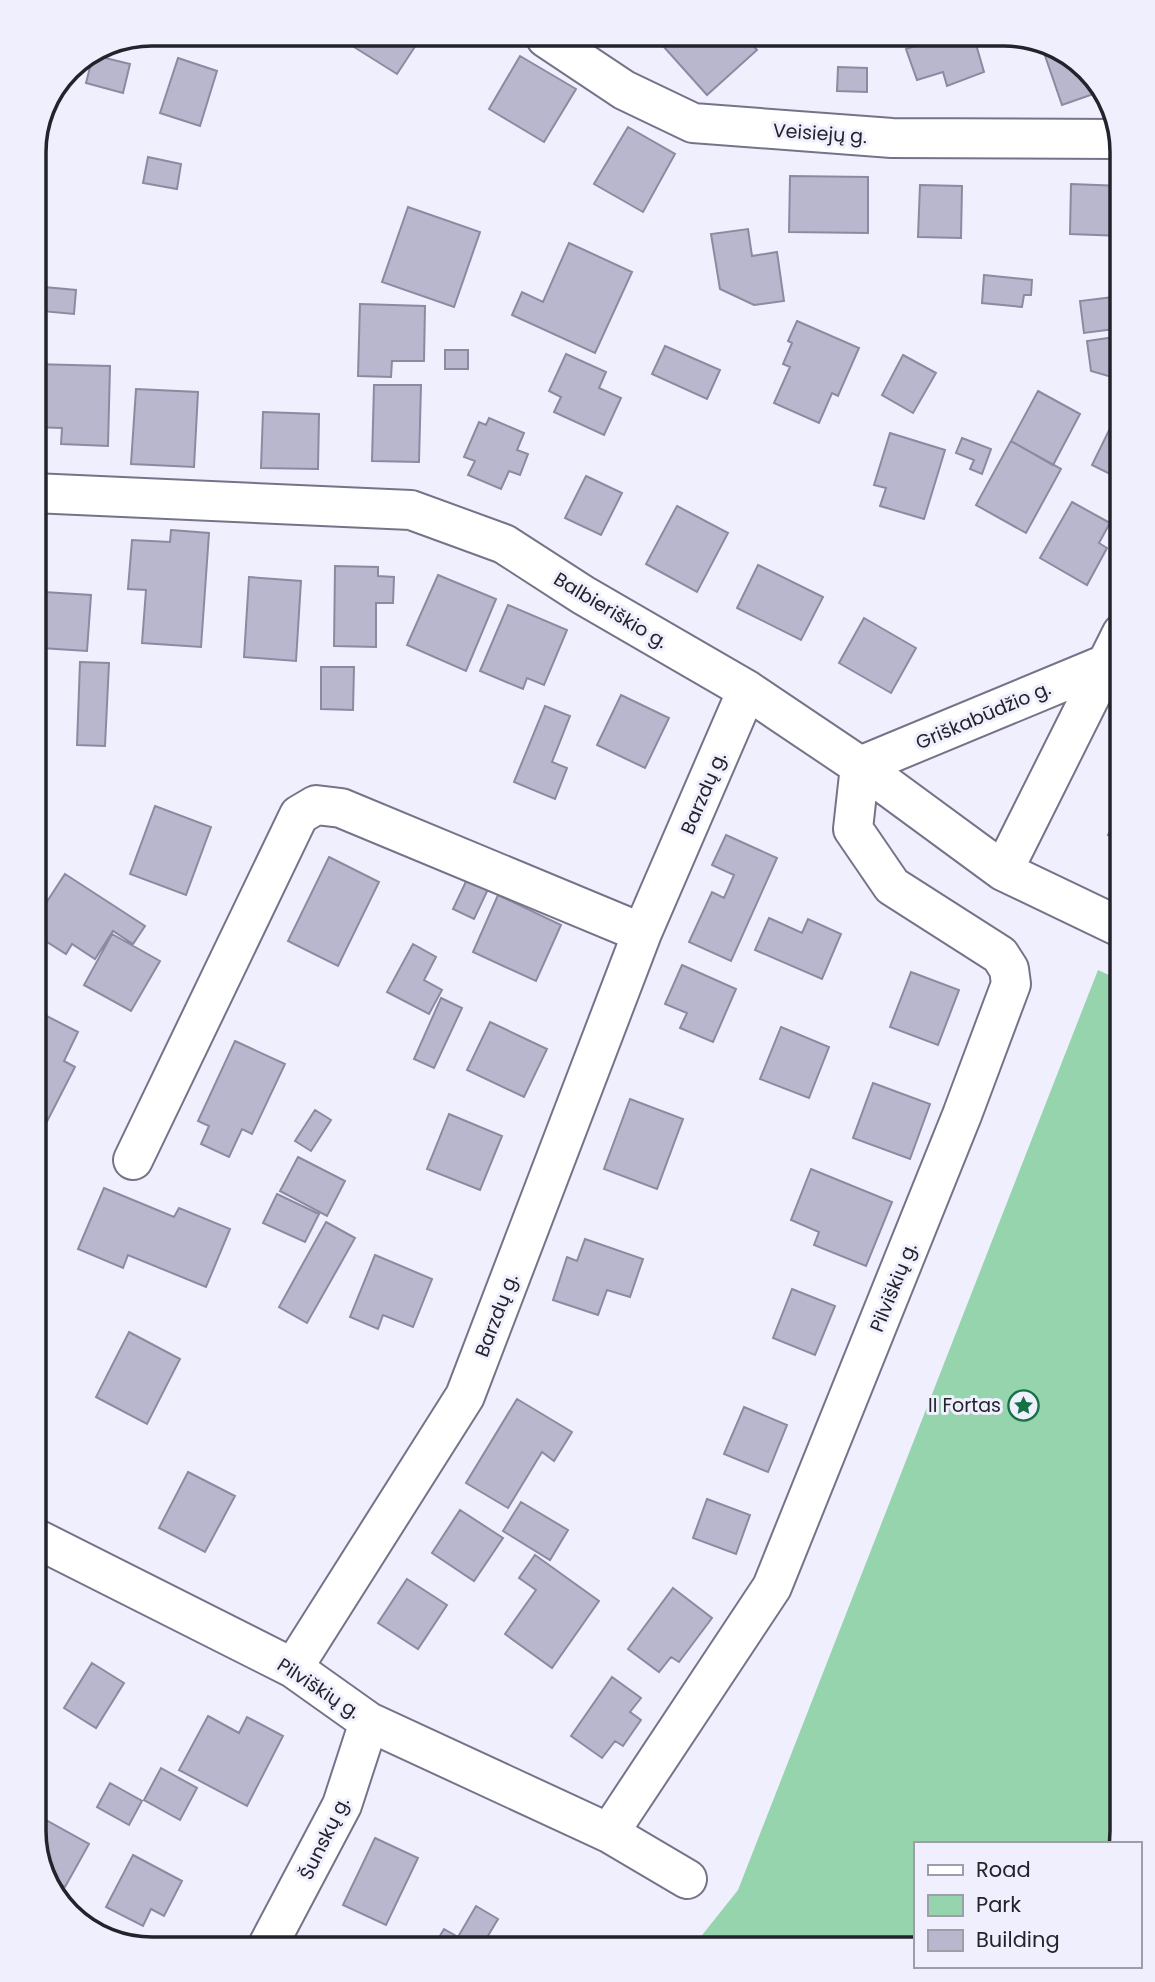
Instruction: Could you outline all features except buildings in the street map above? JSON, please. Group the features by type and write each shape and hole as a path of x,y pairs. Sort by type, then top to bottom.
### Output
{"street":[{"name":"Veisiejų g.","path":"558,46 624,90 693,123 892,138 1108,139"},
{"name":"Balbieriškio g.","path":"46,494 411,510 504,544 583,595 747,690 860,766 1003,871 1110,922"},
{"name":"Griškabūdžio g.","path":"860,766 1110,650"},
{"name":"Griškabūdžio g.","path":"1003,871 1110,656"},
{"name":"Barzdų g.","path":"293,1668 465,1396 642,933 747,690"},
{"name":"Pilviškių g.","path":"609,1833 772,1587 962,1115 1011,984 1009,969 1000,955 892,886 853,829 860,766"},
{"path":"133,1160 299,815 316,804 341,807 642,933"},
{"name":"Pilviškių g.","path":"46,1543 293,1668 369,1721 609,1833 687,1880"},
{"name":"Šunskų g.","path":"273,1936 342,1805 369,1721"}],"green space":[{"name":"II Fortas","path":"1098,970 1110,976 1109,1842 914,1842 914,1937 701,1937 738,1890"}],"place":[{"name":"II Fortas","path":"1024,1405"}]}
